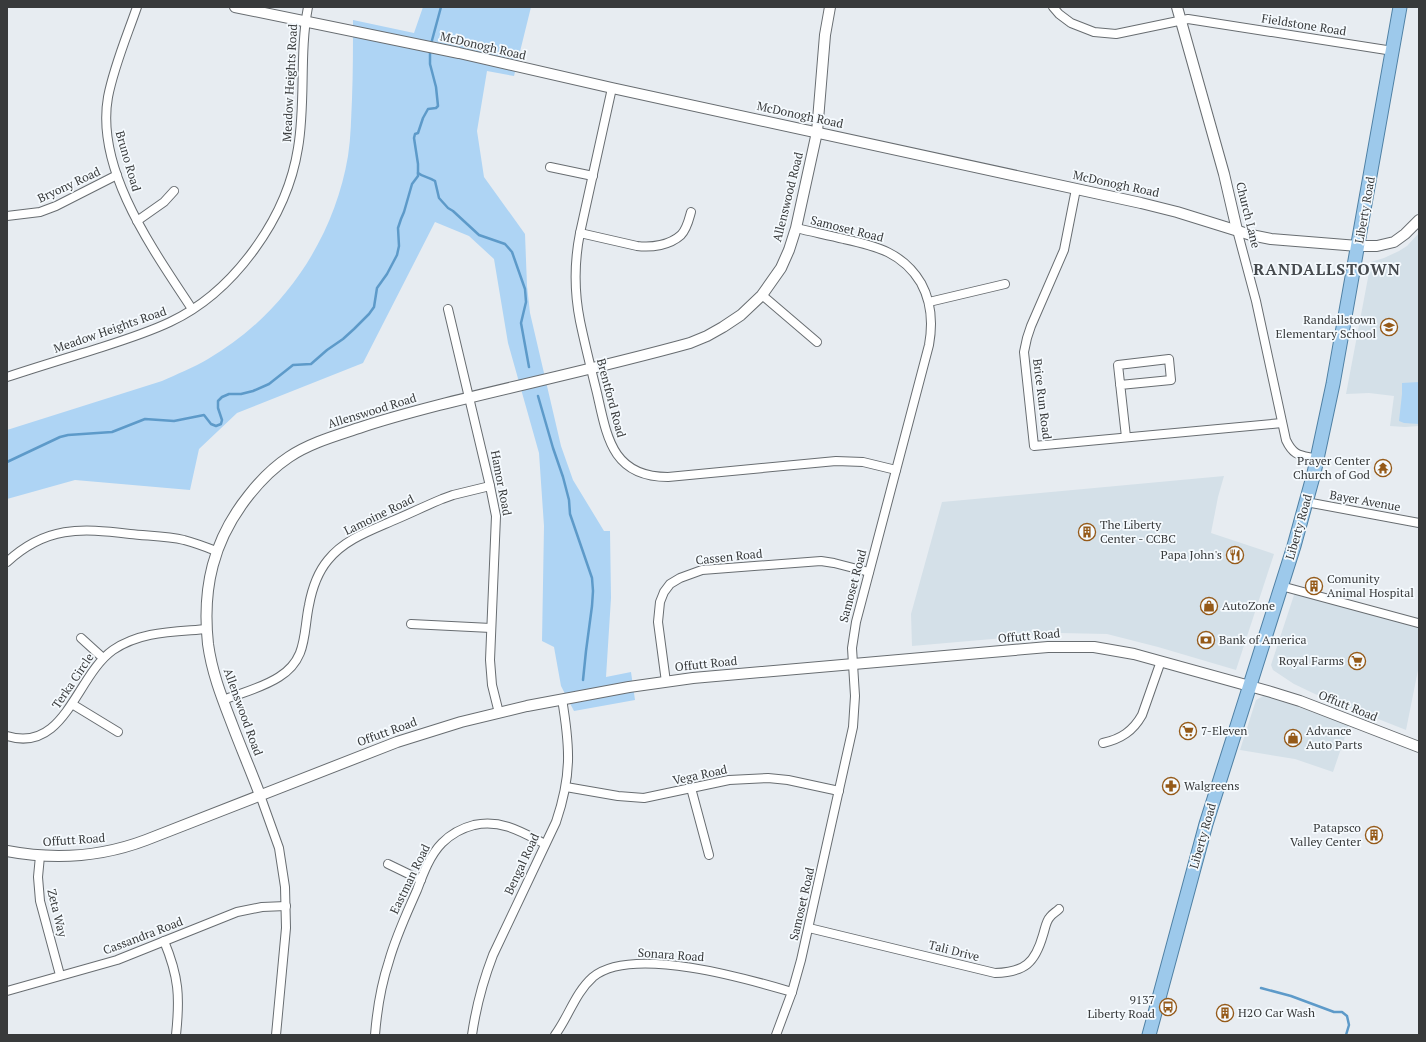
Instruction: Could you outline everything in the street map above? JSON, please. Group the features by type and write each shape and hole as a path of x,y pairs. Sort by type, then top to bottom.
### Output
{"main road":[{"name":"Liberty Road","path":"1149,1035 1203,834 1281,586 1317,459 1333,384 1400,7"}],"street":[{"name":"Bruno Road","path":"137,7 112,79 108,97 106,115 110,150 117,175 145,237 192,309"},
{"name":"McDonogh Road","path":"235,7 423,45 612,88 1076,189 1177,212 1261,237 1358,246 1377,246 1394,242 1405,234 1419,220"},
{"name":"Meadow Heights Road","path":"7,377 147,332 171,322 192,309 224,284 257,246 271,226 286,194 298,149 308,7"},
{"name":"Allenswood Road","path":"276,1035 286,928 285,887 279,848 274,831 216,684 207,629 208,594 211,572 216,550 225,531 239,508 270,472 289,457 335,435 406,413 690,343 707,336 741,315 762,295 781,268 796,228 817,132 825,42 830,7"},
{"name":"Fieldstone Road","path":"1053,7 1059,14 1071,23 1094,32 1107,34 1116,34 1188,19 1393,51"},
{"name":"Church Lane","path":"1178,7 1224,174 1256,301 1286,440 1294,452 1317,459"},
{"name":"Brentford Road","path":"612,88 576,254 575,287 576,304 606,430 612,447 621,460 647,475 668,477 836,461 863,462 896,470"},
{"path":"550,167 593,176"},
{"name":"Bryony Road","path":"7,216 40,212 56,206 117,175"},
{"name":"Brice Run Road","path":"1076,189 1064,250 1031,326 1024,352 1034,446 1282,423"},
{"path":"137,221 164,202 174,191"},
{"path":"580,233 637,246 656,246 671,241 682,234 687,226 691,212"},
{"name":"Samoset Road","path":"776,1035 792,992 809,928 853,727 855,712 853,633 932,330 932,317 929,302 923,287 915,274 905,263 893,254 868,244 796,228"},
{"path":"929,302 1005,284"},
{"path":"762,295 817,342"},
{"name":"Hamor Road","path":"448,309 496,516 490,673 498,713"},
{"path":"1120,385 1171,380 1169,359 1118,365 1120,385 1126,437"},
{"name":"Lamoine Road","path":"223,700 271,682 280,677 296,662 304,642 309,605 319,573 328,560 339,549 363,534 442,499 490,486"},
{"name":"Bayer Avenue","path":"1306,502 1419,523"},
{"path":"7,562 28,545 45,537 62,532 81,530 100,530 184,540 216,550"},
{"name":"Cassen Road","path":"666,682 658,612 664,592 670,584 680,578 702,570 808,562 834,563 869,572"},
{"path":"1281,586 1418,623"},
{"path":"411,624 491,628"},
{"name":"Terka Circle","path":"7,736 20,738 32,737 44,734 53,728 61,720 87,679 103,658 123,644 146,635 207,629"},
{"path":"81,638 103,658"},
{"name":"Offutt Road","path":"7,851 40,856 88,855 131,846 397,742 437,729 498,713 562,699 666,682 853,664 1073,646 1107,648 1161,661 1249,686 1300,701 1419,747"},
{"path":"1103,743 1124,735 1138,723 1161,661"},
{"name":"Bengal Road","path":"472,1035 475,1011 485,975 556,822 566,787 569,747 562,699"},
{"path":"72,704 118,732"},
{"name":"Vega Road","path":"566,787 618,796 644,798 729,780 768,778 788,780 839,791"},
{"path":"691,788 709,855"},
{"name":"Eastman Road","path":"375,1035 378,1008 388,961 398,933 421,880 433,855 441,844 451,835 474,825 501,824 514,828 545,844"},
{"name":"Zeta Way","path":"40,856 38,877 40,902 60,975"},
{"path":"388,864 421,880"},
{"name":"Cassandra Road","path":"7,991 117,960 250,909 286,906"},
{"name":"Tali Drive","path":"809,928 995,974 1009,973 1024,968 1034,957 1049,918 1059,909"},
{"path":"164,941 172,960 178,989 179,1008 176,1035"},
{"name":"Sonara Road","path":"555,1035 578,993 585,985 595,976 606,970 627,964 661,965 712,971 737,976 792,992"}],"shaded area":[{"path":"423,7 531,7 514,76 487,71 477,131 484,177 525,234 527,286 530,313 561,446 573,480 604,531 610,531 611,598 606,677 631,672 635,700 574,711 561,686 554,647 542,641 544,526 539,453 508,343 494,259 469,236 435,222 363,363 237,413 199,449 190,490 75,480 7,499 7,430 162,381 191,368 208,359 235,341 259,321 281,298 300,273 317,246 331,217 341,187 348,156 350,135 353,79 353,20 414,33"},
{"name":"Randallstown Elementary School","path":"1419,233 1419,426 1390,426 1394,396 1369,393 1346,394 1371,262 1399,251 1407,246"},
{"path":"1419,382 1419,424 1404,423 1399,421 1402,383"},
{"path":"1224,476 1211,533 1274,554 1236,670 1107,634 1060,633 912,646 911,614 942,502"},
{"path":"1295,592 1419,625 1419,665 1406,730 1315,694 1294,684 1273,670 1271,665"},
{"path":"1265,695 1349,725 1333,772 1295,759 1240,750 1256,700"}],"waterway":[{"path":"431,44 441,7"},
{"path":"7,462 60,437 68,435 112,432 145,419 174,421 204,415 211,424 216,426 221,424 222,420 218,408 218,401 222,397 229,394 241,394 253,391 269,384 293,365 311,364 354,329 374,307 377,288 387,274 397,255 399,246 398,228 412,184 418,176 418,164 414,138 415,134 418,133 428,109 436,108 438,106 436,87 430,64 430,49"},
{"path":"418,173 435,181 439,198 448,208 479,235 505,244 512,252 525,289 526,302 521,323 529,367"},
{"path":"538,396 563,477 569,500 570,514 592,578 592,606 583,680"},
{"path":"1261,988 1291,996 1334,1012 1342,1012 1347,1016 1349,1025 1346,1035"}],"place":[{"name":"Randallstown Elementary School","path":"1389,327"},
{"name":"Prayer Center Church of God","path":"1383,468"},
{"name":"The Liberty Center - CCBC","path":"1087,532"},
{"name":"Papa John's","path":"1235,555"},
{"name":"Comunity Animal Hospital","path":"1314,586"},
{"name":"AutoZone","path":"1209,606"},
{"name":"Bank of America","path":"1206,640"},
{"name":"Royal Farms","path":"1357,661"},
{"name":"7-Eleven","path":"1188,731"},
{"name":"Advance Auto Parts","path":"1293,738"},
{"name":"Walgreens","path":"1171,786"},
{"name":"Patapsco Valley Center","path":"1374,835"},
{"name":"9137 Liberty Road","path":"1168,1007"},
{"name":"H2O Car Wash","path":"1225,1013"}],"district":[{"name":"RANDALLSTOWN","path":"1327,269"}]}
